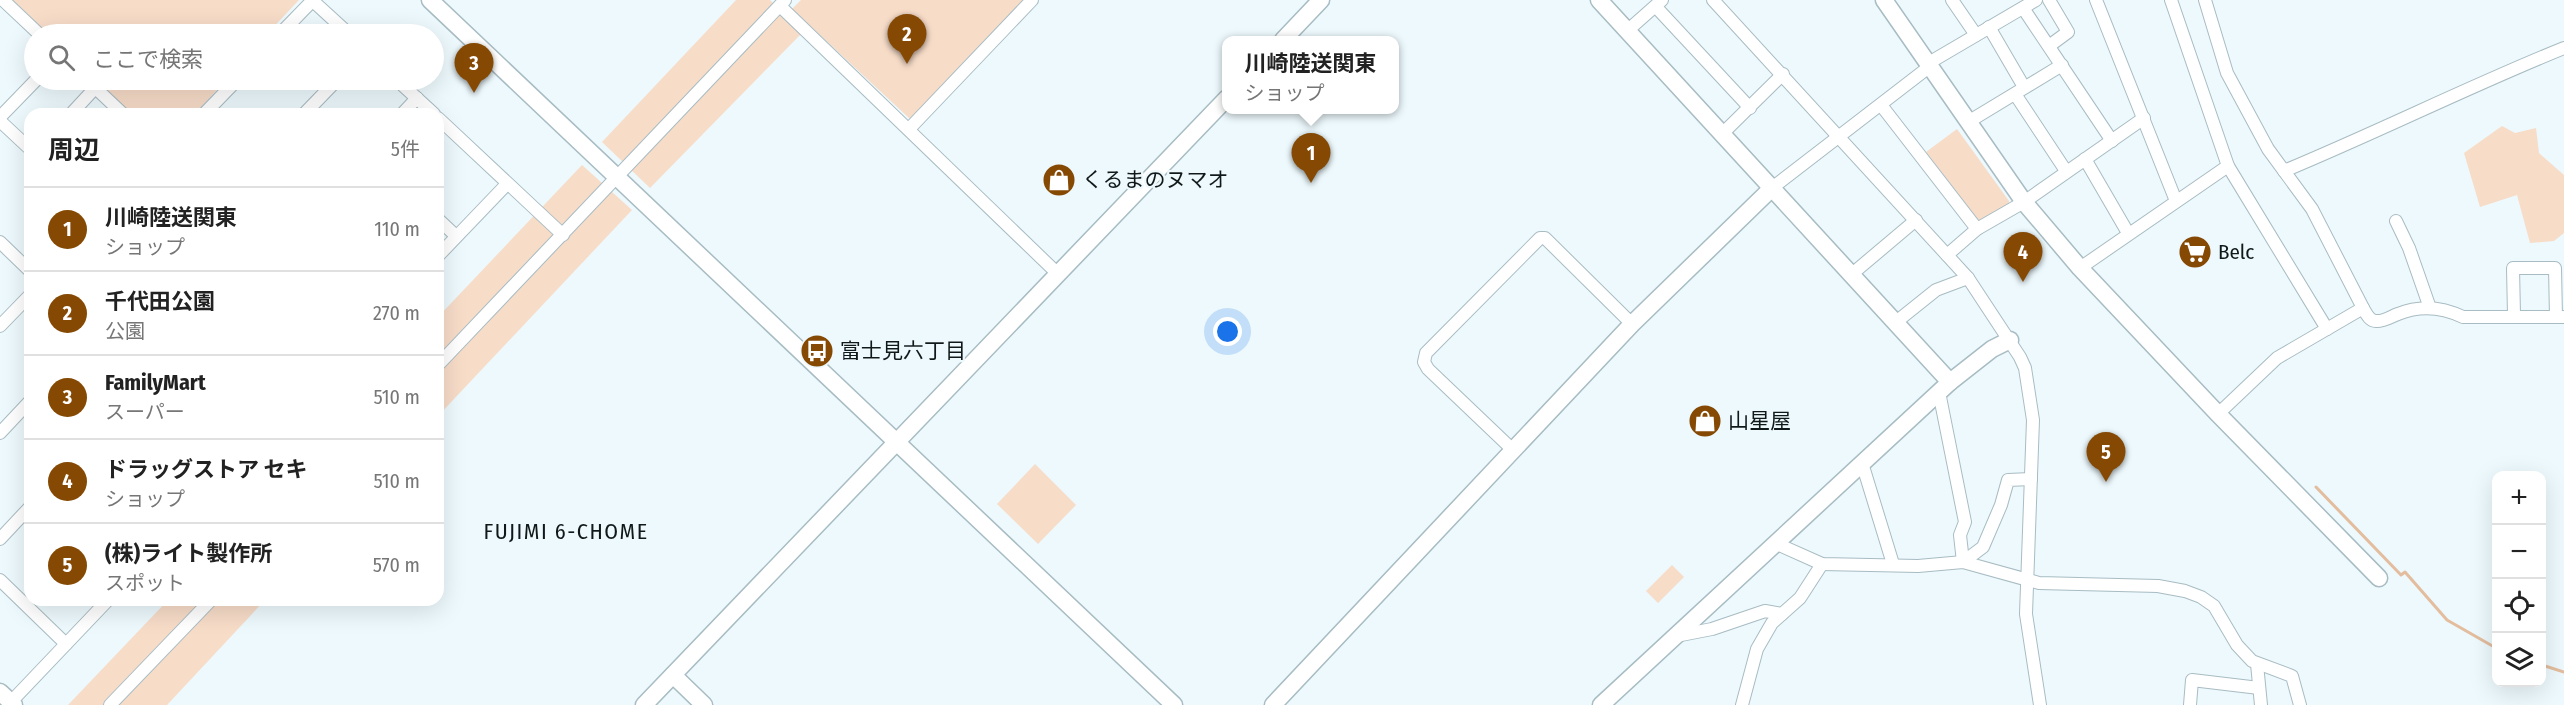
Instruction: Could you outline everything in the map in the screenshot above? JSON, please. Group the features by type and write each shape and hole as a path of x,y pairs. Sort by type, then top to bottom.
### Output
{"street":[{"path":"3,0 28,24"},
{"path":"290,24 313,0 338,24"},
{"path":"430,0 1174,705"},
{"path":"909,129 1032,0"},
{"path":"1286,36 1322,0"},
{"path":"1713,0 1968,278 2010,340 2025,368 2033,420 2026,614 2040,705"},
{"path":"1884,0 2024,201 2080,268 2217,414 2379,578"},
{"path":"1952,0 1976,35"},
{"path":"1273,705 1632,324 1772,188 1881,105 1928,65 2020,5 2037,0"},
{"path":"2049,0 2068,32 2049,46"},
{"path":"2096,0 2176,201"},
{"path":"2171,0 2228,166 2326,329"},
{"path":"2205,0 2227,73 2268,149 2312,209 2370,320 2377,322 2408,310 2430,308 2450,310 2463,317 2514,315 2560,317 2555,268 2513,268 2514,315"},
{"path":"1602,1 1721,135 1896,322 1944,387 1965,522 1960,535 1963,562"},
{"path":"444,359 782,3 1058,274"},
{"path":"1628,31 1659,3 1750,108"},
{"path":"2020,5 2112,141"},
{"path":"1989,27 2020,91 2066,171"},
{"path":"2284,171 2379,131 2477,84 2564,48"},
{"path":"1968,122 2062,65"},
{"path":"1721,135 1783,74"},
{"path":"24,143 0,119 27,90"},
{"path":"75,108 87,90"},
{"path":"97,90 117,108"},
{"path":"210,108 227,90"},
{"path":"310,108 327,90"},
{"path":"408,90 428,108"},
{"path":"408,108 417,98"},
{"path":"644,705 1222,103"},
{"path":"1881,105 1977,229"},
{"path":"1947,255 1977,229 2024,201 2144,118"},
{"path":"444,124 563,236"},
{"path":"2085,159 2128,233"},
{"path":"2080,268 2228,166"},
{"path":"444,249 507,184"},
{"path":"1852,274 1916,220"},
{"path":"2396,221 2409,248 2430,308"},
{"path":"444,225 456,236"},
{"path":"1514,451 1425,366 1424,358 1429,350 1540,238 1545,238 1632,324"},
{"path":"0,242 24,265"},
{"path":"1896,322 1936,290 1968,278"},
{"path":"0,326 24,301"},
{"path":"2217,414 2277,358 2363,308"},
{"path":"1601,705 1944,387 1992,349 2010,340"},
{"path":"0,433 24,407"},
{"path":"1862,463 1893,564"},
{"path":"1963,562 1983,547 2001,505 2008,480 2031,479"},
{"path":"0,539 24,515"},
{"path":"1775,543 1822,564 1918,566 1963,562 2038,584 2158,586 2201,597 2214,606 2244,655 2258,664 2292,676 2300,705"},
{"path":"1742,705 1757,649 1772,623 1800,598 1822,564"},
{"path":"0,580 24,603"},
{"path":"27,606 66,644"},
{"path":"8,701 102,606"},
{"path":"110,705 205,606"},
{"path":"1674,636 1712,629 1765,611 1782,614"},
{"path":"2258,664 2261,705"},
{"path":"673,675 704,705"},
{"path":"2190,705 2192,680 2259,688"}],"shaded area":[{"path":"10,0 299,0 276,24 35,24"},
{"path":"736,0 770,0 802,33 650,188 602,142"},
{"path":"801,0 1025,0 910,119 792,9"},
{"path":"105,90 217,90 200,108 124,108"},
{"path":"2502,126 2515,133 2536,128 2539,153 2564,175 2564,233 2554,241 2530,243 2517,195 2480,207 2464,153"},
{"path":"1957,129 2009,201 2009,204 1981,224 1926,152"},
{"path":"582,165 632,210 444,410 444,311"},
{"path":"1035,464 1076,505 1038,544 997,504"},
{"path":"1672,565 1684,577 1658,603 1646,591"},
{"path":"162,606 259,606 167,705 68,705"}],"waterway":[{"path":"2316,487 2401,575 2405,572 2447,620 2492,646"},
{"path":"2546,666 2564,672"}],"place":[{"name":"千代田公園","path":"907,64"},
{"name":"FamilyMart","path":"474,93"},
{"name":"くるまのヌマオ","path":"1059,180"},
{"name":"川崎陸送関東","path":"1311,183"},
{"name":"Belc","path":"2195,252"},
{"name":"ドラッグストア セキ","path":"2023,282"},
{"name":"富士見六丁目","path":"817,351"},
{"name":"山星屋","path":"1705,421"},
{"name":"(株)ライト製作所","path":"2106,482"}],"district":[{"name":"FUJIMI 6-CHOME","path":"566,531"}]}
